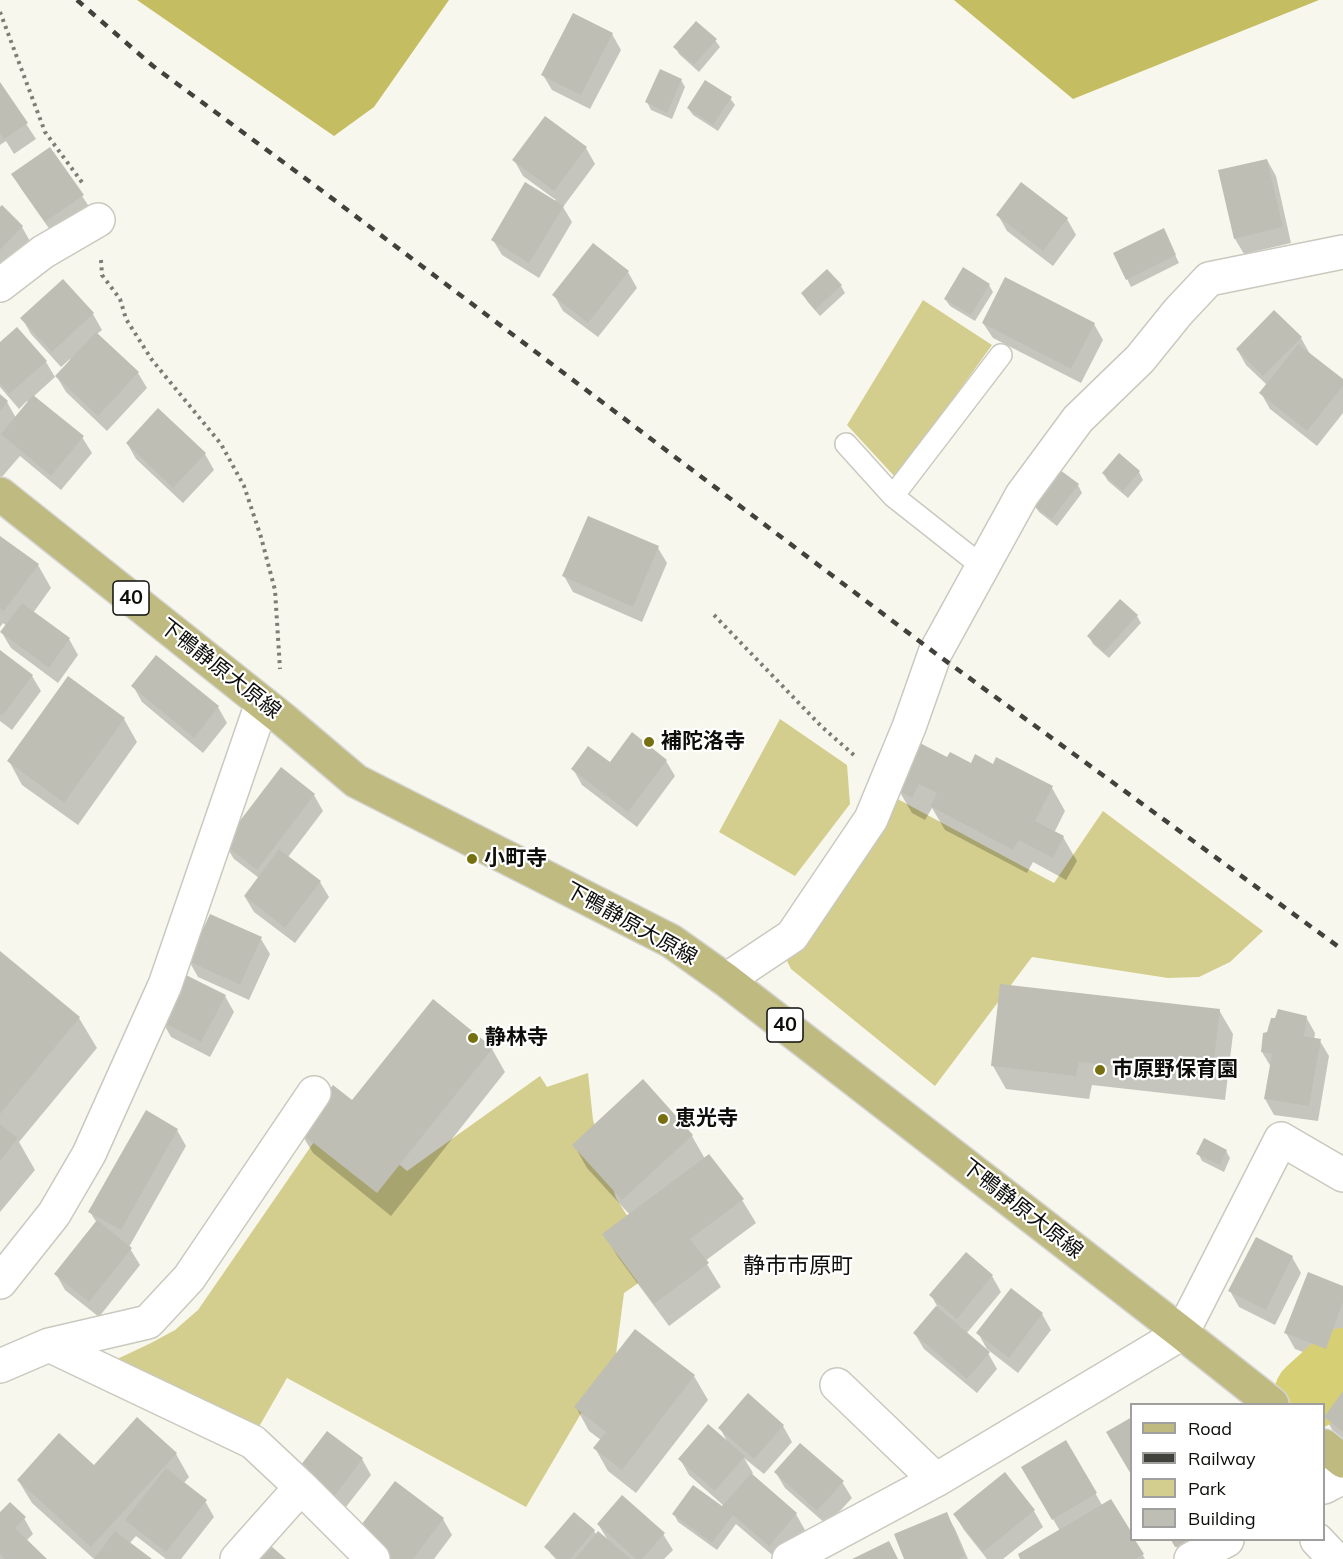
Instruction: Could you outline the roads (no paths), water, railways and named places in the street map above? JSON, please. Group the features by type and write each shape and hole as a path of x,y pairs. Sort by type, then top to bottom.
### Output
{"main road":[{"name":"下鴨静原大原線","path":"0,494 273,711 356,780 671,941 726,980 1271,1403"},
{"path":"1325,1448 1343,1461"}],"street":[{"path":"0,285 43,252 98,220"},
{"path":"726,980 792,936 871,819 909,727 935,653 1022,495 1078,419 1140,359 1178,312 1209,279 1343,252"},
{"path":"0,1282 54,1214 94,1143 165,986 273,711"},
{"path":"0,1366 49,1345 148,1322 189,1278 314,1093"},
{"path":"789,1559 936,1480 1182,1333 1281,1138 1343,1175"},
{"path":"49,1345 253,1442 373,1559"},
{"path":"837,1385 936,1480"},
{"path":"1325,1486 1343,1477"},
{"path":"237,1559 301,1487"},
{"path":"1191,1559 1223,1541"}],"lane":[{"path":"893,496 1001,355"},
{"path":"846,444 893,496 982,567"}],"waterway":[{"path":"1310,1394 1343,1364"}],"railway":[{"path":"77,0 153,66 935,653 1343,950"}],"place":[{"name":"補陀洛寺","path":"649,742"},
{"name":"小町寺","path":"472,859"},
{"name":"静林寺","path":"473,1038"},
{"name":"市原野保育園","path":"1100,1070"},
{"name":"恵光寺","path":"663,1119"}],"district":[{"name":"静市市原町","path":"798,1266"}]}
